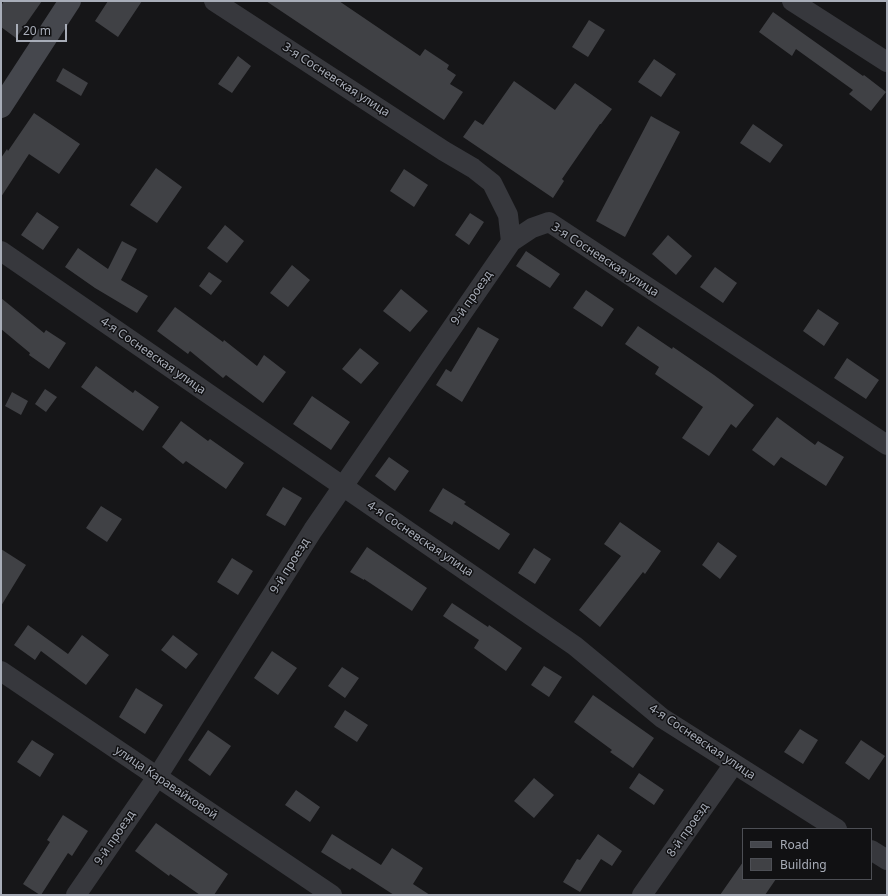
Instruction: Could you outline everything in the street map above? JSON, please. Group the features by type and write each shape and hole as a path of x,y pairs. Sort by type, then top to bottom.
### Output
{"main road":[{"path":"1,107 70,1"}],"street":[{"name":"3-я Сосневская улица","path":"214,1 444,151 473,168 492,183 508,215 511,242 532,228 549,222 887,445"},
{"path":"792,1 887,62"},
{"name":"9-й проезд","path":"76,895 157,777 308,537 511,242"},
{"name":"4-я Сосневская улица","path":"1,251 575,646 662,718 835,828"},
{"name":"улица Каравайковой","path":"1,671 332,895"},
{"name":"8-й проезд","path":"642,895 734,764"},
{"path":"872,851 887,860"}],"building":[{"path":"4,1 42,1 16,38 1,27 1,6"},
{"path":"108,1 142,1 118,37 95,21"},
{"path":"266,1 339,1 420,56 425,49 449,65 447,69 456,75 450,84 463,92 444,120"},
{"path":"773,12 886,92 871,111 849,94 853,90 796,49 792,56 759,32"},
{"path":"589,20 605,30 588,57 572,47"},
{"path":"238,56 251,66 232,93 218,84"},
{"path":"654,59 676,74 661,97 638,82"},
{"path":"63,68 88,83 81,96 56,81"},
{"path":"514,81 555,110 575,83 612,109 562,179 564,181 553,198 463,137 475,120 483,125"},
{"path":"34,113 80,144 59,174 29,154 1,197 1,158 7,149 8,151"},
{"path":"651,116 680,132 625,237 596,221"},
{"path":"753,124 783,145 770,163 740,143"},
{"path":"156,168 182,187 157,223 130,205"},
{"path":"404,169 428,185 414,207 390,191"},
{"path":"37,212 59,227 43,250 21,235"},
{"path":"470,213 484,222 469,245 455,235"},
{"path":"225,225 244,241 227,263 207,248"},
{"path":"668,235 692,256 676,275 652,254"},
{"path":"122,241 137,249 121,280 148,296 137,313 95,288 65,267 78,248 108,269"},
{"path":"526,251 560,274 550,288 516,266"},
{"path":"292,265 310,280 288,307 270,293"},
{"path":"715,267 737,283 723,303 700,287"},
{"path":"209,272 222,281 211,295 199,286"},
{"path":"401,289 428,311 410,332 383,311"},
{"path":"586,290 614,309 602,327 573,308"},
{"path":"1,298 44,333 46,330 66,343 49,369 29,355 30,353 1,329"},
{"path":"175,307 223,342 224,340 257,366 264,355 286,372 263,403 226,375 223,378 190,351 188,354 157,331"},
{"path":"818,309 839,323 824,346 803,331"},
{"path":"638,326 672,349 673,347 754,405 736,428 731,424 709,456 682,438 703,407 655,374 659,367 625,344"},
{"path":"478,327 499,339 462,402 436,385 446,369 451,372"},
{"path":"360,348 379,363 361,384 342,369"},
{"path":"847,358 879,380 866,399 834,378"},
{"path":"96,366 133,393 135,390 159,407 143,431 81,387"},
{"path":"45,389 57,397 46,412 35,404"},
{"path":"12,392 28,401 21,415 5,406"},
{"path":"312,396 350,422 331,450 293,424"},
{"path":"777,417 815,445 818,441 844,457 826,486 781,457 774,466 752,450"},
{"path":"181,421 208,441 210,439 244,463 226,489 186,461 183,464 162,447"},
{"path":"389,457 409,471 395,491 375,476"},
{"path":"283,487 302,498 285,526 266,515"},
{"path":"443,488 466,502 464,504 510,534 499,550 454,521 452,525 429,511"},
{"path":"101,506 122,519 107,542 86,528"},
{"path":"620,522 661,551 645,574 643,572 600,627 579,610 621,556 604,544"},
{"path":"718,542 737,556 720,579 702,565"},
{"path":"367,547 427,588 412,611 364,579 350,572"},
{"path":"534,548 551,559 535,584 518,573"},
{"path":"1,549 26,565 1,606"},
{"path":"232,558 253,571 238,595 217,582"},
{"path":"452,603 488,627 489,625 522,648 506,671 474,648 479,640 443,616"},
{"path":"28,625 68,654 82,635 109,655 86,685 41,651 35,660 14,645"},
{"path":"173,635 198,654 186,669 161,650"},
{"path":"272,651 297,668 278,695 254,678"},
{"path":"544,666 562,677 549,697 531,685"},
{"path":"342,667 359,678 345,698 328,686"},
{"path":"136,688 163,705 145,734 119,717"},
{"path":"593,695 654,738 633,768 610,752 612,750 574,722"},
{"path":"345,710 368,725 357,742 334,727"},
{"path":"800,729 818,740 803,764 784,752"},
{"path":"208,730 231,746 210,776 188,760"},
{"path":"32,740 54,754 40,777 17,762"},
{"path":"861,740 885,756 869,780 845,763"},
{"path":"639,773 664,790 654,805 629,788"},
{"path":"534,778 554,795 534,818 514,801"},
{"path":"296,790 320,807 310,822 285,805"},
{"path":"63,815 88,831 72,856 68,853 40,895 23,884 50,842 47,840"},
{"path":"156,823 228,874 214,895 200,895 170,874 169,876 135,851"},
{"path":"332,834 381,865 392,848 423,868 413,884 430,895 394,895 352,868 350,870 321,852"},
{"path":"598,834 622,851 612,866 601,859 580,892 563,882 577,859 580,860"},
{"path":"742,863 742,880 775,880 765,895 720,895"}]}
